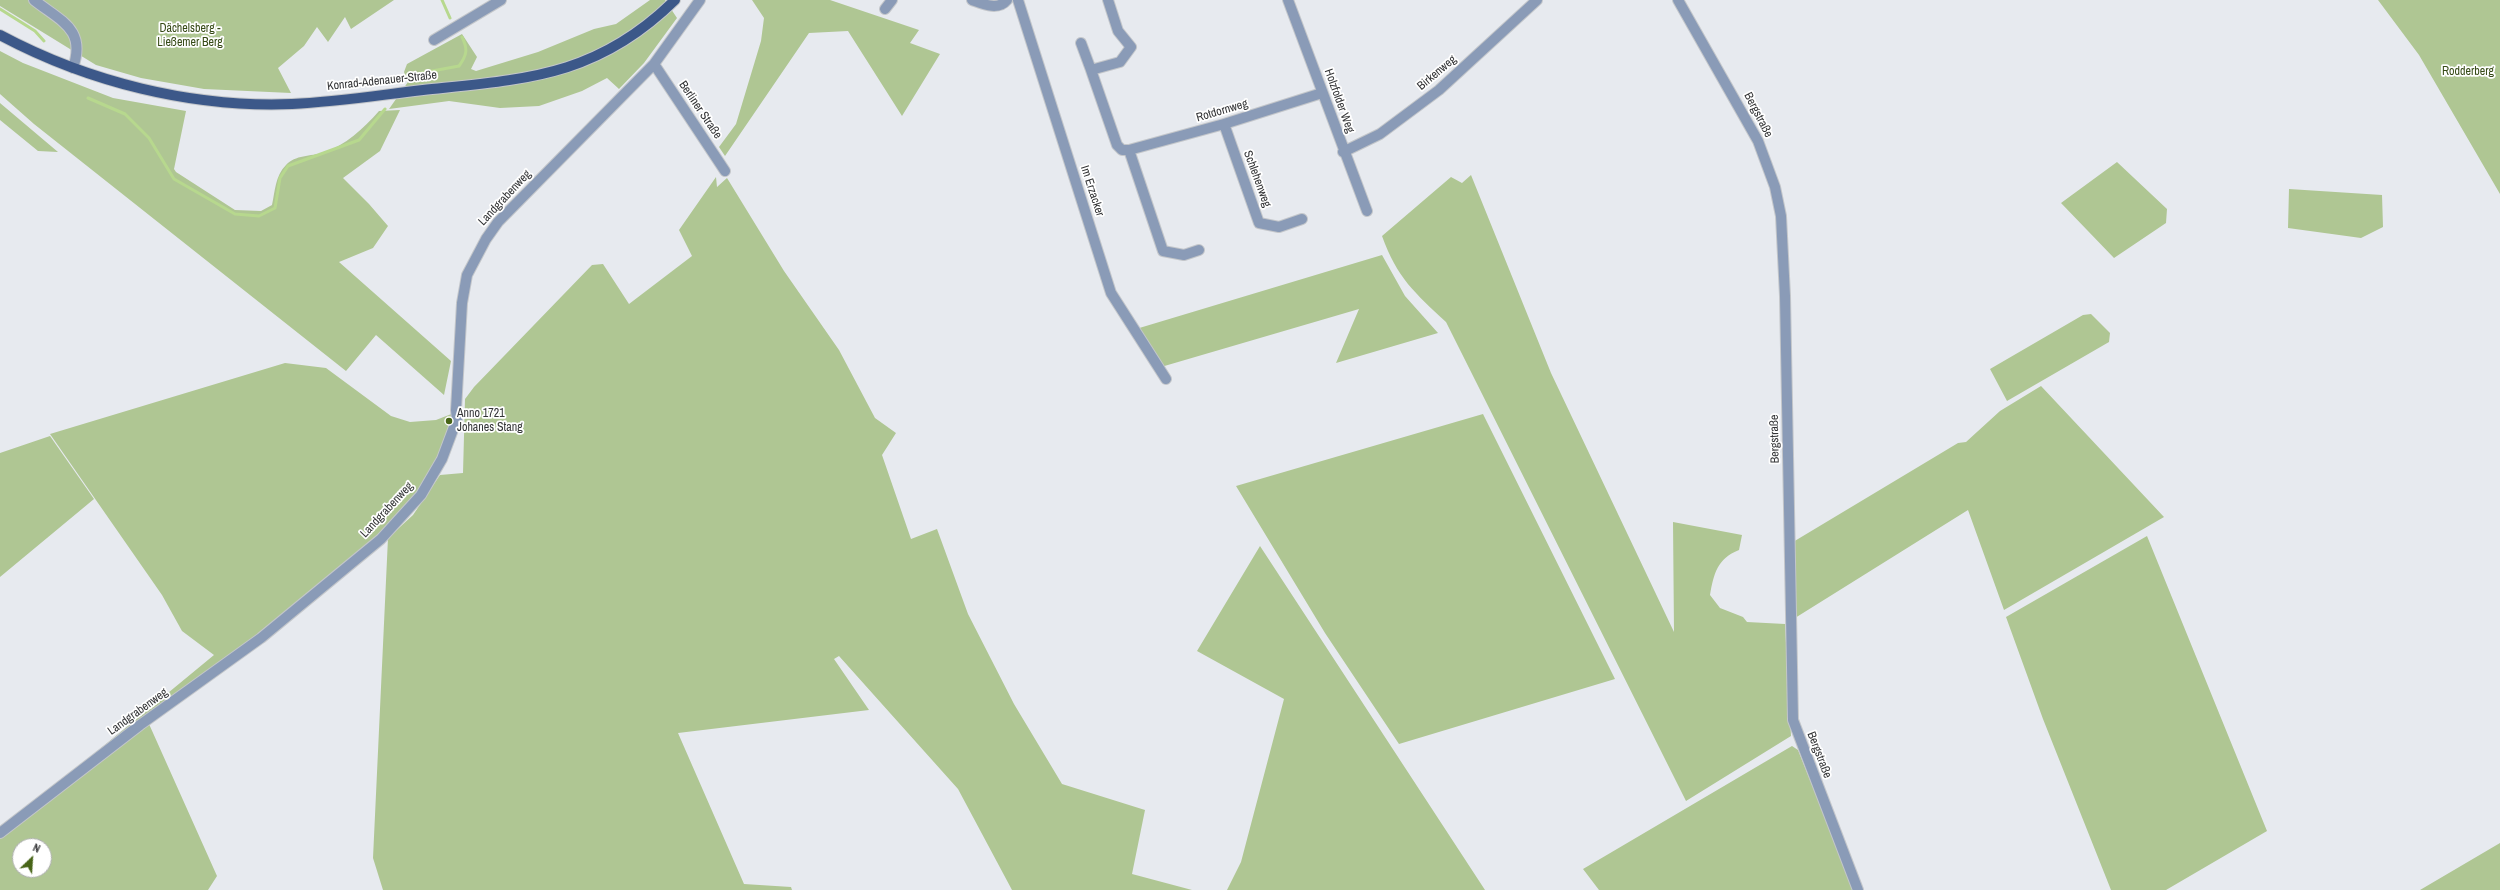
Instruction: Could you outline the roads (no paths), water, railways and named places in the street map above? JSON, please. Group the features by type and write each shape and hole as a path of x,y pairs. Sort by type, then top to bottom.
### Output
{"main road":[{"name":"Konrad-Adenauer-Straße","path":"0,35 73,68 150,91 188,97 268,104 292,104 542,76 592,59 648,26 675,0"}],"street":[{"path":"34,0 73,32 78,42 78,53 73,68"},
{"path":"434,40 501,0"},
{"name":"Landgrabenweg","path":"0,832 140,725 261,638 381,539 421,495 442,458 457,419 456,410 462,303 467,275 475,257 498,222 654,64 700,0"},
{"path":"885,9 892,0"},
{"path":"972,0 994,7 1007,0"},
{"name":"Im Erzacker","path":"1018,0 1112,293 1166,379"},
{"path":"1091,70 1120,62 1131,47 1118,31 1108,0"},
{"name":"Holzfolder Weg","path":"1288,0 1343,152 1367,211"},
{"name":"Birkenweg","path":"1343,152 1380,134 1439,90 1537,0"},
{"name":"Bergstraße","path":"1678,0 1758,141 1775,187 1780,208 1785,296 1793,720 1858,890"},
{"path":"1081,43 1117,145 1122,150 1129,150 1162,251 1184,255 1199,250"},
{"name":"Berliner Straße","path":"654,64 724,170"},
{"name":"Rotdornweg","path":"1129,150 1224,124 1322,93"},
{"name":"Schlehenweg","path":"1224,124 1259,222 1279,227 1302,219"}],"waterway":[{"path":"442,0 450,18"},
{"path":"0,9 35,31 44,41"},
{"path":"416,74 459,66 464,59 466,52 462,37"},
{"path":"88,98 125,114 149,138 174,179 235,214 259,216 275,208 280,178 288,166 359,140 385,109"}],"place":[{"name":"Anno 1721 Johanes Stang","path":"449,421"}],"park label":[{"name":"Dächelsberg - Ließemer Berg","path":"190,36"},
{"name":"Rodderberg","path":"2468,72"}]}
